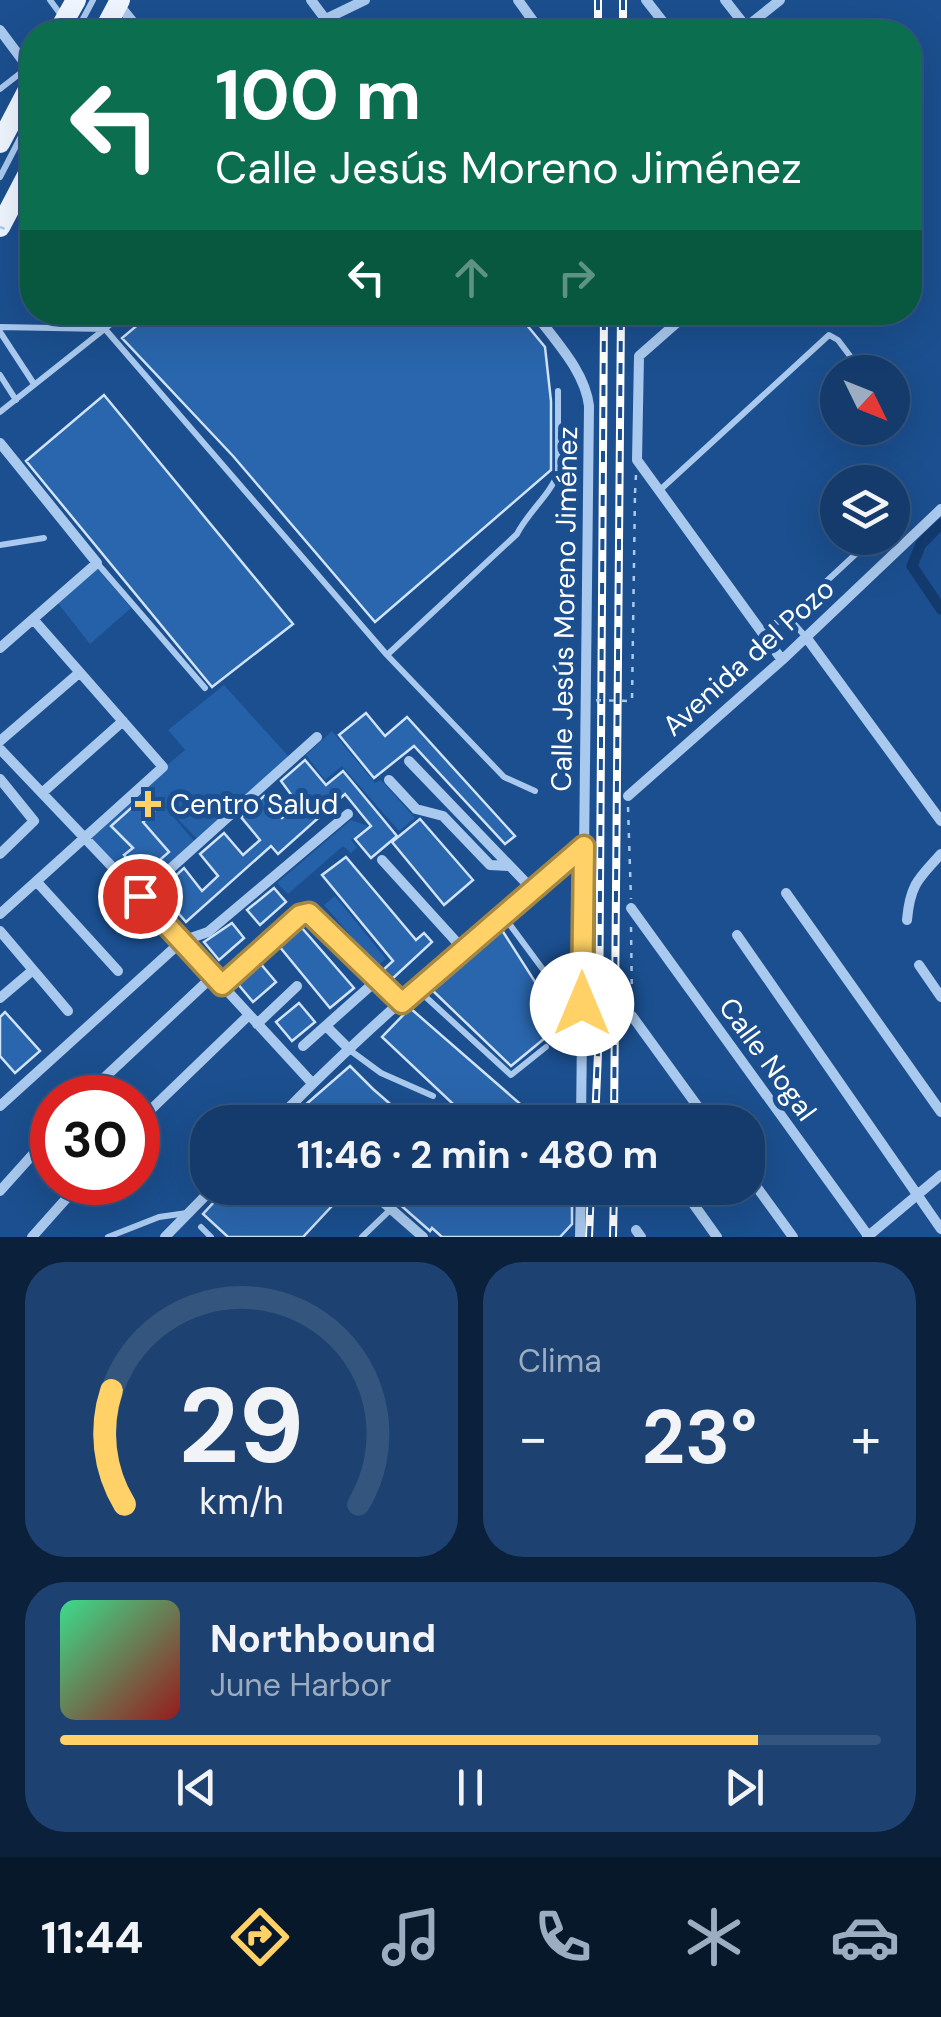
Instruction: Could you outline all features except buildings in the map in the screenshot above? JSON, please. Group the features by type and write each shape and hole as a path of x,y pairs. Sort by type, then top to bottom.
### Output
{"main road":[{"path":"0,143 20,98"},
{"path":"2,228 20,191"}],"street":[{"path":"311,0 326,20 365,0"},
{"path":"646,0 662,20"},
{"path":"756,20 780,0"},
{"path":"0,30 20,58"},
{"name":"Calle Jesús Moreno Jiménez","path":"543,325 587,390 581,1105"},
{"path":"674,325 639,356 637,460 782,660"},
{"path":"0,443 96,564 0,648"},
{"name":"Avenida del Pozo","path":"628,796 782,660 941,509"},
{"path":"0,914 163,768 33,619"},
{"path":"806,637 941,821"},
{"path":"0,741 80,673"},
{"path":"42,793 123,721"},
{"path":"140,896 317,737"},
{"path":"0,750 312,1083"},
{"path":"409,761 532,889"},
{"path":"0,779 34,821 0,854"},
{"path":"389,780 416,809 444,816 490,865 508,866"},
{"path":"0,1106 182,941 208,932 348,814"},
{"path":"291,1105 462,948 584,846"},
{"path":"907,920 909,894 915,882 941,854"},
{"path":"382,860 462,948"},
{"path":"37,882 118,970"},
{"path":"786,893 941,1112"},
{"name":"Calle Nogal","path":"631,908 868,1237"},
{"path":"112,1075 217,980 300,915 309,913 402,1003"},
{"path":"0,931 68,1011"},
{"path":"736,935 941,1229"},
{"path":"918,965 941,996"},
{"path":"0,998 33,970"},
{"path":"302,1046 377,980"},
{"path":"160,1102 253,1019 297,986"},
{"path":"632,1016 697,1105"},
{"path":"326,1026 350,1050"},
{"path":"0,1190 30,1157"},
{"path":"868,1237 941,1175"},
{"path":"765,1198 793,1237"},
{"path":"32,1237 61,1205"},
{"path":"165,1237 196,1205"},
{"path":"385,1205 423,1237"},
{"path":"580,1237 581,1205"},
{"path":"694,1205 717,1237"}],"lane":[{"path":"76,20 93,0"},
{"path":"0,176 20,138"},
{"path":"0,214 20,175"},
{"path":"0,412 110,325"},
{"path":"0,329 105,329 387,656 504,778 535,791"},
{"path":"0,329 34,384"},
{"path":"659,491 830,336 849,355"},
{"path":"0,376 16,400"},
{"path":"387,656 517,534 526,516 555,483 558,391"},
{"path":"0,544 44,538"},
{"path":"760,630 788,617 855,555"},
{"path":"96,564 205,688"},
{"path":"788,617 806,637"},
{"path":"502,914 550,980"},
{"path":"416,990 512,1076 546,1047"},
{"path":"350,1050 381,1073 432,1096"},
{"path":"362,1237 391,1210"},
{"path":"108,1237 160,1217 188,1213"},
{"path":"201,1227 211,1237"}],"path":[{"path":"583,805 584,700 632,701 635,493"}],"shaded area":[{"path":"97,568 131,608 90,644 57,602"},
{"path":"224,685 290,758 197,839 155,795 194,841 135,894 82,837 185,750 168,730"},
{"path":"332,731 375,783 381,780 415,818 399,831 342,766 325,780 306,755"},
{"path":"351,820 368,826 351,840 357,847 351,853 343,846 288,894 277,883"},
{"path":"335,896 386,959 377,966 324,905"}],"waterway":[{"path":"941,524 921,544 912,566 941,609"}],"railway":[{"path":"598,0 598,20"},
{"path":"623,0 623,20"},
{"path":"596,1105 604,325"},
{"path":"614,1105 621,325"},
{"path":"589,1237 590,1205"},
{"path":"613,1237 614,1205"}],"place":[{"name":"Centro Salud","path":"148,804"}],"route":[{"path":"140,896 222,985 300,915 309,913 402,1003 584,846 582,1004"}]}
